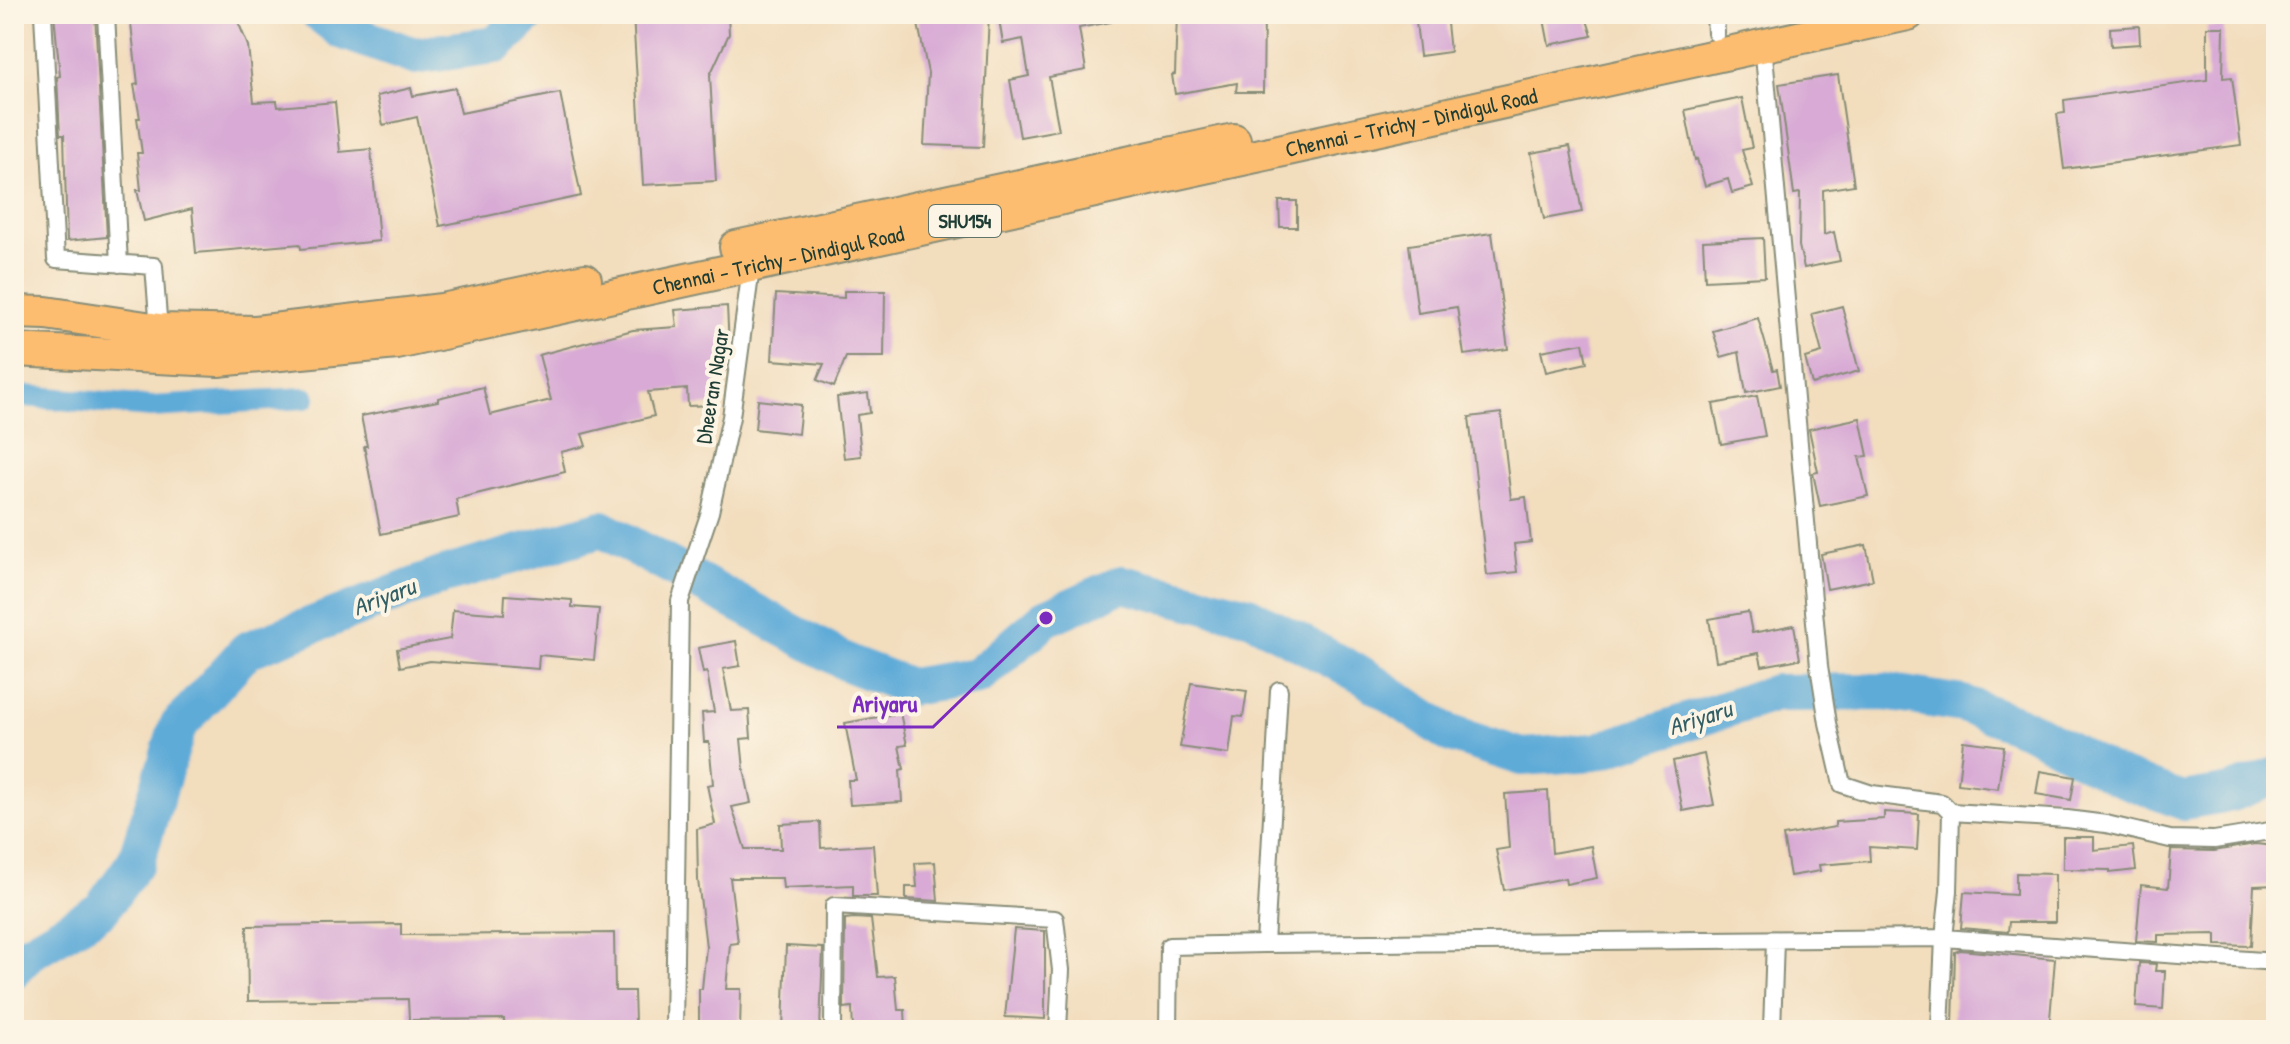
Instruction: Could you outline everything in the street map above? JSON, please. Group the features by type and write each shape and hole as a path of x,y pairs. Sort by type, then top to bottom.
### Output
{"highway":[{"name":"Chennai - Trichy - Dindigul Road","path":"14,350 218,360 397,343 751,254 1716,23 1799,14"},
{"name":"Chennai - Trichy - Dindigul Road","path":"14,312 46,313 159,330 256,332 442,310 1065,199 1908,14"}],"street":[{"path":"43,14 56,259 154,266 159,330"},
{"path":"106,14 119,264"},
{"path":"1763,44 1819,666 1842,784 1872,794 1942,803 1951,812 2067,819 2106,824 2170,839 2214,840 2276,830"},
{"name":"Dheeran Nagar","path":"674,1030 680,601 710,512 731,417 751,254"},
{"path":"1265,944 1279,690"},
{"path":"1940,1030 1951,812"},
{"path":"833,1030 834,906 1055,919 1061,970 1058,1030"},
{"path":"1168,1030 1169,946 1944,938 2276,962"},
{"path":"1772,1030 1775,940"}],"building":[{"path":"54,14 95,14 107,237 67,241 64,135 60,135 57,77 60,76"},
{"path":"235,14 248,46 254,102 277,101 278,107 335,102 340,152 371,149 379,241 301,249 300,244 196,253 192,209 144,221 137,190 141,190 137,153 142,153 130,16"},
{"path":"633,14 728,14 729,34 710,75 716,181 643,185"},
{"path":"916,14 989,14 983,147 924,145 928,73"},
{"path":"998,14 1110,14 1111,22 1079,28 1086,70 1049,77 1059,130 1020,137 1010,80 1029,76 1023,39 1003,43"},
{"path":"1177,14 1264,14 1263,92 1236,92 1237,83 1175,94 1172,75 1175,74"},
{"path":"1415,14 1446,14 1450,52 1420,56"},
{"path":"1543,14 1585,14 1592,36 1549,45"},
{"path":"2139,26 2140,44 2111,46 2110,28"},
{"path":"2207,27 2224,27 2223,78 2232,77 2241,145 2064,169 2057,114 2065,113 2064,100 2207,80"},
{"path":"1838,75 1854,185 1823,190 1824,235 1834,232 1840,261 1804,268 1799,246 1800,193 1794,194 1779,84"},
{"path":"411,88 413,96 455,88 461,113 560,93 581,196 440,226 417,117 383,125 377,96"},
{"path":"1742,98 1752,148 1742,150 1753,187 1732,193 1728,179 1705,186 1695,160 1685,110"},
{"path":"1570,146 1582,212 1544,219 1531,153"},
{"path":"1279,201 1297,201 1297,227 1280,227"},
{"path":"1492,233 1508,349 1464,355 1457,307 1418,313 1409,245"},
{"path":"1763,238 1765,277 1705,280 1703,241"},
{"path":"844,291 885,291 884,357 846,357 834,387 817,380 824,364 772,360 776,294 844,298"},
{"path":"727,306 729,347 726,370 715,371 717,405 688,406 687,389 648,392 654,416 582,434 586,446 561,452 565,472 456,499 459,517 381,534 361,416 438,401 438,398 483,387 490,415 551,400 539,355 633,330 677,327 675,310"},
{"path":"1842,306 1859,371 1812,384 1805,358 1822,353 1812,314"},
{"path":"1758,318 1780,386 1746,393 1739,352 1721,357 1713,331"},
{"path":"1583,343 1587,363 1546,372 1541,351"},
{"path":"868,393 870,413 857,415 861,456 844,458 837,397"},
{"path":"1757,396 1765,436 1721,444 1713,404"},
{"path":"758,400 801,405 798,434 755,429"},
{"path":"1501,413 1511,499 1526,497 1531,542 1514,544 1517,572 1487,575 1469,417"},
{"path":"1860,418 1868,456 1859,457 1868,496 1820,506 1813,473 1818,472 1809,429"},
{"path":"1866,545 1873,580 1827,589 1821,554"},
{"path":"505,595 572,600 572,607 599,609 594,660 539,655 538,669 430,661 400,667 397,649 450,639 453,610 504,614"},
{"path":"1748,612 1752,633 1794,625 1800,659 1762,666 1759,653 1716,661 1709,619"},
{"path":"736,641 740,666 723,669 731,711 749,710 751,738 741,739 751,803 732,807 745,849 781,849 780,824 820,822 821,848 873,845 877,896 853,896 853,885 783,888 782,878 730,878 738,943 730,944 726,989 741,989 740,1030 699,1030 699,989 702,989 706,947 698,880 697,829 715,824 707,785 713,784 709,742 704,742 702,713 714,712 707,672 703,673 698,648"},
{"path":"1191,683 1247,691 1243,717 1234,716 1229,754 1180,747"},
{"path":"900,713 907,745 899,746 904,769 900,770 902,802 850,805 848,780 856,780 845,723"},
{"path":"1963,741 2004,746 1998,789 1958,784"},
{"path":"1704,754 1714,805 1683,811 1673,761"},
{"path":"2040,771 2075,777 2071,800 2036,794"},
{"path":"1548,791 1552,853 1591,846 1597,878 1566,884 1565,878 1504,890 1496,850 1509,848 1505,794"},
{"path":"1884,812 1919,814 1917,850 1869,847 1870,861 1819,865 1820,871 1790,876 1783,836 1835,827 1835,822 1884,819"},
{"path":"2063,837 2094,837 2094,850 2133,846 2136,870 2110,873 2110,870 2063,869"},
{"path":"2255,844 2276,846 2276,885 2254,886 2251,946 2216,945 2216,934 2158,935 2158,942 2136,941 2141,885 2168,888 2171,850 2214,851"},
{"path":"935,862 938,901 906,899 906,887 917,887 915,863"},
{"path":"2016,873 2055,874 2055,922 2009,922 2008,932 1961,928 1964,892 2016,895"},
{"path":"845,919 871,919 878,977 895,976 898,1010 905,1010 906,1030 853,1030 852,1007 844,1008"},
{"path":"401,924 401,935 614,933 615,991 634,991 635,1022 504,1024 504,1019 409,1020 408,999 248,1001 247,926"},
{"path":"1014,929 1045,931 1045,1019 1005,1017"},
{"path":"786,946 823,948 820,1030 783,1030"},
{"path":"1955,952 2055,959 2049,1030 1953,1025"},
{"path":"2139,963 2156,964 2155,971 2165,971 2163,1009 2136,1007"}],"waterway":[{"path":"320,14 341,30 414,56 496,45 528,14"},
{"path":"14,395 151,407 305,398"},
{"name":"Ariyaru","path":"14,970 28,953 101,910 136,861 178,726 247,650 441,576 602,529 850,664 910,687 978,676 1046,618 1122,584 1248,615 1365,677 1448,733 1522,757 1595,752 1775,693 1885,692 1963,704 2031,730 2114,775 2183,801 2231,793 2276,776"}],"place":[{"name":"Ariyaru","path":"1046,618"}]}
